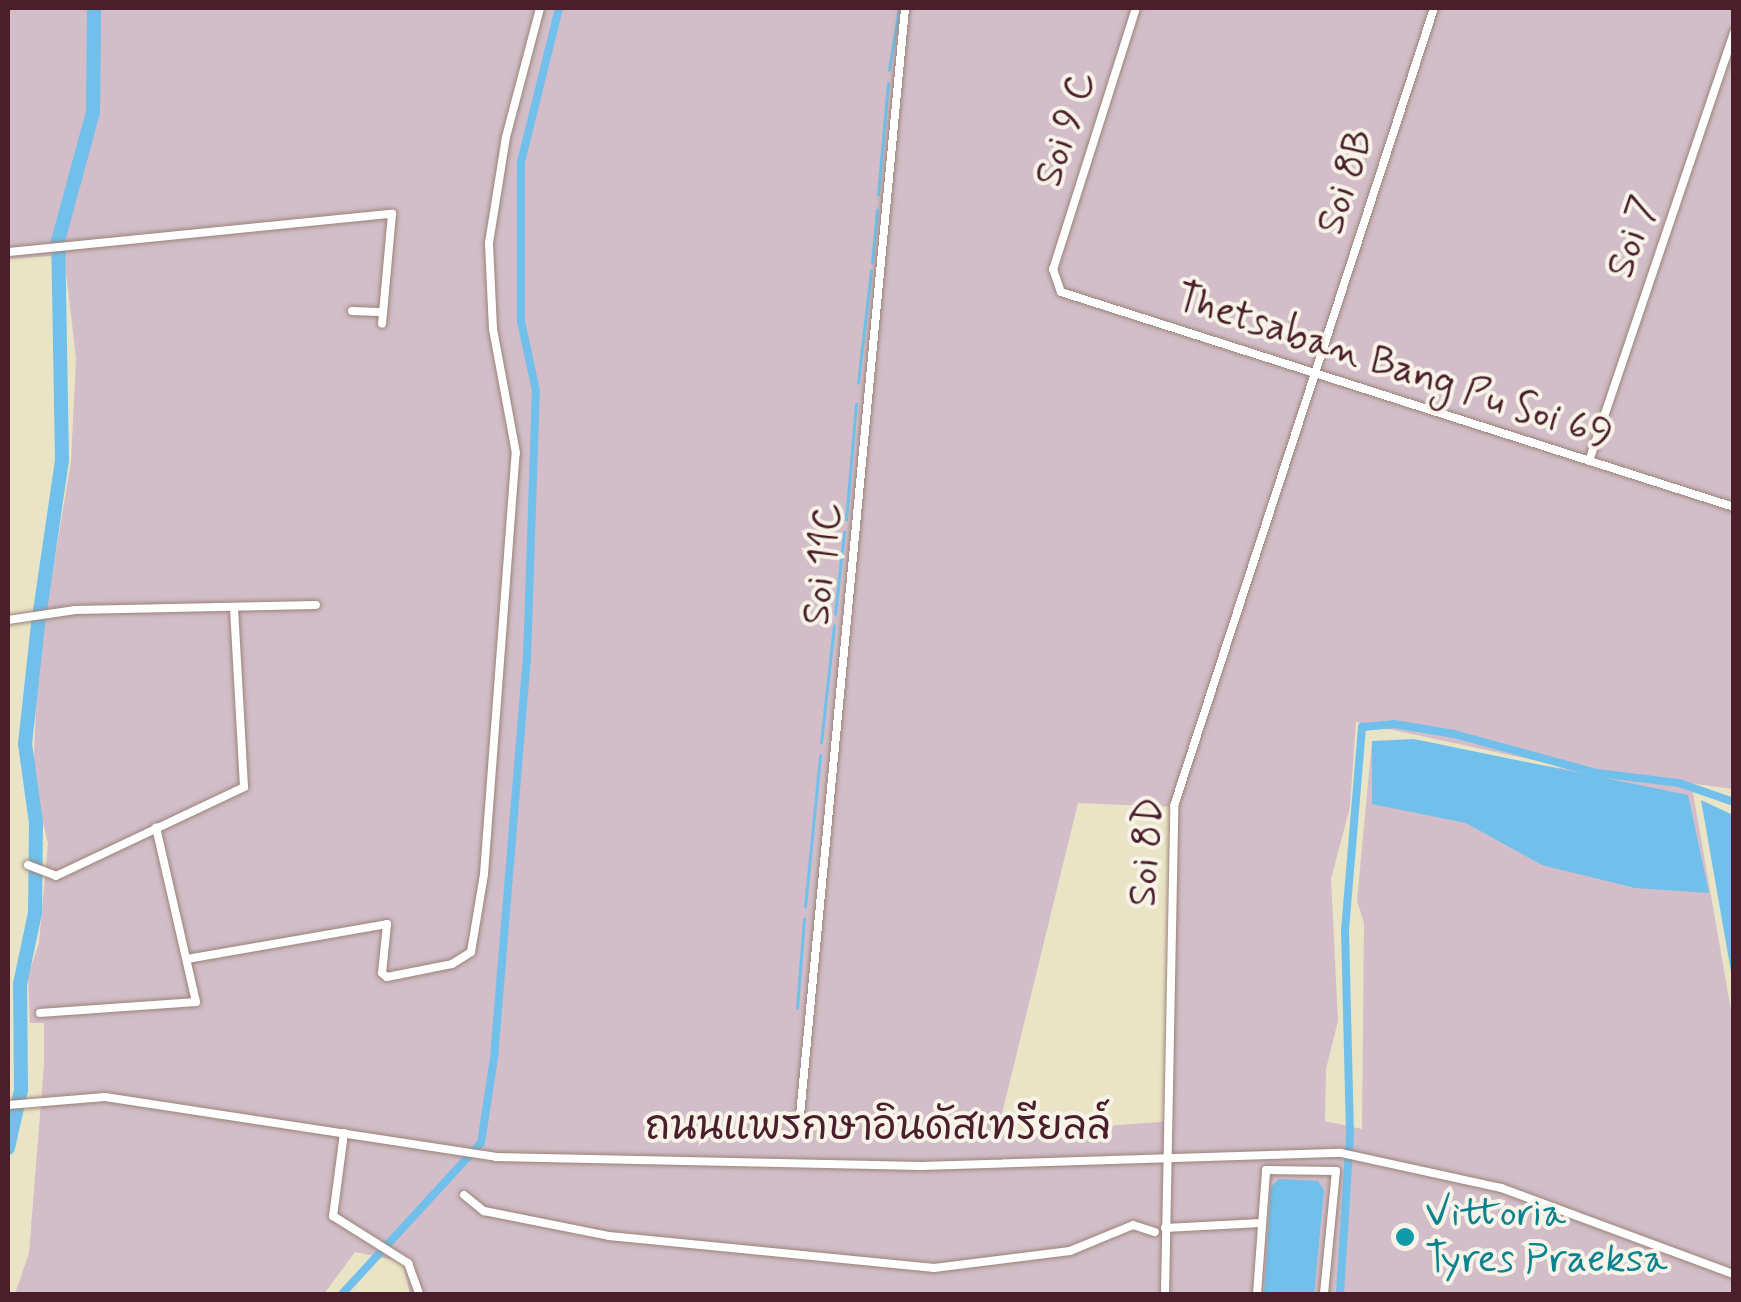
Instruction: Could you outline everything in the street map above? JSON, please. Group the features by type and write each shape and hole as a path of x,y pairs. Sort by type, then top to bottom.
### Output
{"street":[{"path":"187,959 388,924 382,972 387,977 452,964 472,952 484,874 516,453 493,329 488,242 506,138 540,8"},
{"name":"Soi 11C","path":"799,1126 904,8"},
{"name":"Soi 9 C","path":"1052,270 1136,8"},
{"name":"Soi 8B","path":"1314,374 1434,8"},
{"name":"Soi 7","path":"1589,461 1734,32"},
{"path":"8,252 66,250 214,227 392,214 380,312 382,324"},
{"name":"Thetsaban Bang Pu Soi 69","path":"1052,270 1060,292 1734,507"},
{"path":"352,311 380,312"},
{"name":"Soi 8D","path":"1165,1294 1160,1230 1167,1155 1174,806 1314,374"},
{"path":"8,620 75,610 316,605"},
{"path":"28,865 47,878 244,787 234,608"},
{"path":"40,1012 196,1002 156,828"},
{"name":"ถนนแพรกษาอินดัสเทรียลล์","path":"8,1105 106,1097 490,1156 921,1166 1167,1155 1341,1153 1501,1188 1734,1274"},
{"path":"344,1133 332,1216 408,1264 419,1294"},
{"path":"1257,1294 1266,1170 1336,1171 1324,1294"},
{"path":"464,1195 484,1211 609,1236 934,1268 1070,1250 1133,1226 1160,1230 1260,1223"}],"shaded area":[{"path":"8,8 1733,8 1733,789 1556,765 1356,722 1350,807 1331,879 1338,1021 1326,1069 1325,1121 1362,1129 1364,923 1357,901 1372,741 1692,787 1733,1022 1733,1294 410,1294 403,1262 355,1252 324,1294 15,1294 29,1253 44,1064 44,1023 30,1023 28,976 39,943 48,844 33,777 38,661 71,461 76,358 64,255 8,259","holes":["1078,803 1176,807 1173,1121 997,1134"]}],"water":[{"path":"1414,739 1688,795 1709,893 1635,888 1542,865 1466,823 1372,804 1372,741"},
{"path":"1701,800 1733,815 1733,983"},
{"path":"1279,1179 1318,1181 1324,1190 1314,1294 1264,1294 1271,1187"}],"waterway":[{"path":"40,611 62,460 58,241 93,112 94,8"},
{"path":"342,1294 481,1143 494,1058 527,659 536,391 521,321 521,162 559,8"},
{"path":"889,70 899,8"},
{"path":"878,195 888,83"},
{"path":"872,263 877,210"},
{"path":"858,383 871,271"},
{"path":"846,520 856,404"},
{"path":"835,614 844,532"},
{"path":"8,1148 21,1090 20,984 35,913 36,823 25,744 39,616"},
{"path":"821,743 834,626"},
{"path":"1340,1294 1350,1134 1345,930 1362,727 1394,724 1454,734 1597,773 1679,783 1734,802"},
{"path":"805,907 820,756"},
{"path":"797,1008 804,919"}],"place":[{"name":"Vittoria Tyres Praeksa","path":"1405,1237"}]}
